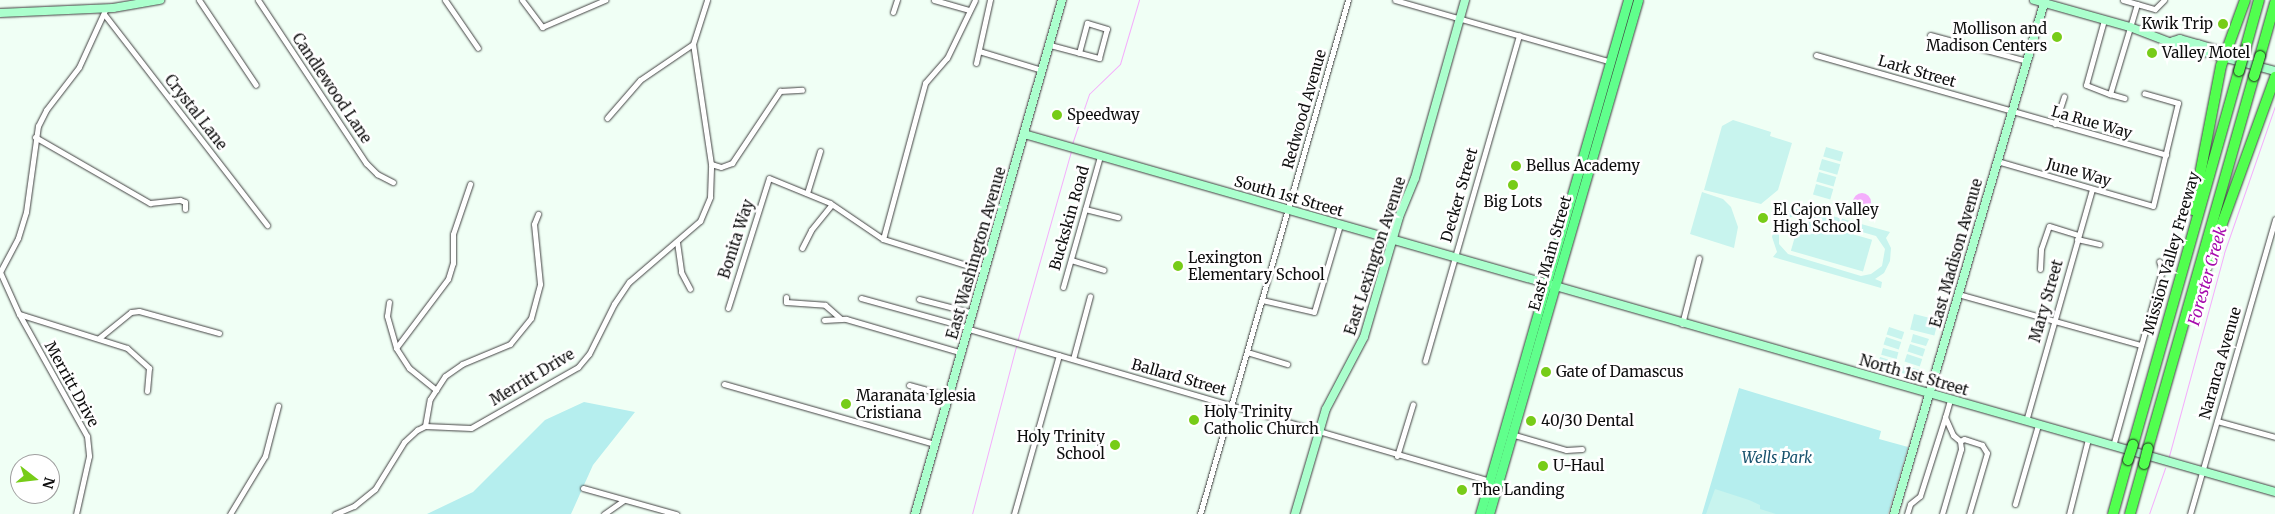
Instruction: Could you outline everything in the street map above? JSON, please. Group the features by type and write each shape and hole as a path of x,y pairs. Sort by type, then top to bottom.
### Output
{"highway":[{"path":"2182,271 2223,55 2245,0"},
{"name":"Mission Valley Freeway","path":"2113,514 2259,0"},
{"name":"Mission Valley Freeway","path":"2130,514 2275,3"},
{"path":"2193,293 2205,274 2275,78"}],"main road":[{"name":"East Main Street","path":"1489,514 1494,482 1614,63 1628,0"},
{"name":"East Main Street","path":"1614,63 1638,0"},
{"name":"East Main Street","path":"1480,514 1494,482"}],"street":[{"path":"0,13 105,11 160,0"},
{"path":"199,0 256,85"},
{"name":"Candlewood Lane","path":"258,0 366,163 377,174 393,182"},
{"path":"445,0 478,48"},
{"path":"522,0 542,27 605,0"},
{"name":"Merritt Drive","path":"425,426 471,428 578,367 589,354 623,290 697,225 706,211 710,197 711,164 693,44 707,0"},
{"path":"893,12 897,0"},
{"path":"934,0 969,10"},
{"path":"884,239 925,83 947,58 975,0"},
{"path":"976,63 990,0"},
{"name":"East Washington Avenue","path":"915,514 1062,0"},
{"name":"Redwood Avenue","path":"1200,514 1348,0"},
{"path":"1396,0 1614,63"},
{"name":"East Lexington Avenue","path":"1294,514 1318,431 1332,396 1364,337 1392,240 1415,178 1465,0"},
{"path":"2034,0 2044,1 2130,27 2173,41 2184,47 2216,56 2223,55 2275,71"},
{"path":"2123,0 2155,9 2164,0"},
{"name":"East Madison Avenue","path":"1894,514 2044,1"},
{"path":"2110,94 2137,4"},
{"path":"0,272 18,238 26,212 35,137 46,110 74,74 105,11"},
{"name":"Crystal Lane","path":"105,11 267,225"},
{"path":"2104,20 2086,86 2124,98"},
{"path":"1050,45 1099,58 1107,29 1087,23 1079,52"},
{"name":"Decker Street","path":"1425,361 1518,35"},
{"path":"1930,35 2026,61"},
{"path":"2173,41 2180,39 2218,50 2223,55"},
{"path":"607,118 640,80 693,44"},
{"path":"2184,47 2196,44"},
{"path":"979,51 1042,70"},
{"name":"Lark Street","path":"1816,55 2012,112"},
{"path":"711,164 721,167 732,163 780,91 802,90"},
{"path":"2144,92 2178,104 2166,155"},
{"path":"2055,124 2064,96"},
{"name":"La Rue Way","path":"2012,112 2166,155"},
{"name":"South 1st Street","path":"1024,134 1550,286"},
{"path":"35,137 150,203 180,200 185,202 185,209"},
{"path":"820,151 807,193 831,204 884,239 985,271"},
{"name":"June Way","path":"1997,161 2153,206 2166,155"},
{"name":"Buckskin Road","path":"1063,286 1100,156"},
{"name":"Bonita Way","path":"728,308 769,178 807,193"},
{"path":"396,348 448,279 453,263 453,234 470,184"},
{"name":"Mary Street","path":"2026,421 2092,189"},
{"path":"802,248 811,230 831,204"},
{"path":"1085,209 1118,217"},
{"path":"335,514 369,495 407,438 425,426 430,399 454,369 510,344 528,324 540,291 534,224 538,214"},
{"name":"Naranca Avenue","path":"2190,514 2275,219"},
{"path":"1262,300 1308,313 1317,308 1340,225"},
{"path":"2040,268 2040,249 2049,226 2099,244"},
{"path":"677,242 681,272 690,289"},
{"path":"1682,324 1699,258"},
{"path":"1071,260 1104,270"},
{"path":"2113,446 2162,270 2159,261"},
{"name":"Merritt Drive","path":"0,272 20,314 87,436 89,456 76,514"},
{"name":"North 1st Street","path":"1550,286 2275,492"},
{"path":"1958,294 2142,345"},
{"path":"786,296 786,302 825,305 843,319"},
{"path":"1073,360 1090,296"},
{"name":"Ballard Street","path":"861,298 1231,405 1397,456 1494,482"},
{"path":"919,299 973,313"},
{"path":"389,302 387,316 396,348 409,368 436,390"},
{"path":"99,338 131,312 139,311 219,333"},
{"path":"20,314 127,348 146,362 150,374 147,391"},
{"path":"824,320 843,319 962,353"},
{"path":"1247,352 1287,364"},
{"path":"1014,514 1059,356"},
{"path":"724,384 935,444"},
{"path":"909,385 949,396"},
{"path":"1908,514 1910,504 1920,496 1950,400"},
{"path":"1397,456 1413,404"},
{"path":"230,514 265,456 278,406"},
{"path":"1942,514 1961,449 1960,441 1945,417"},
{"path":"2217,421 2275,437"},
{"path":"2015,504 2038,425"},
{"path":"1508,432 1566,450 1582,449"},
{"path":"1960,441 1964,439 1982,445 1987,453 1969,514"},
{"path":"2069,514 2088,439"},
{"path":"583,488 672,514"},
{"path":"604,514 624,500"}],"green space":[{"name":"Wells Park","path":"1739,388 1881,431 1879,439 1908,447 1888,514 1702,514"},
{"path":"584,402 635,412 593,465 571,514 427,514 473,492 545,420"}],"shaded area":[{"path":"1733,120 1771,132 1770,136 1792,143 1778,190 1761,204 1704,190 1722,126"},
{"path":"1826,147 1843,152 1841,162 1823,157"},
{"path":"1822,159 1840,164 1837,175 1819,170"},
{"path":"1819,172 1836,177 1834,187 1816,182"},
{"path":"1816,184 1833,189 1830,200 1813,195"},
{"path":"1702,192 1723,199 1731,207 1738,227 1734,248 1690,234"},
{"path":"1862,193 1870,198 1871,202 1866,210 1862,211 1854,206 1853,202 1858,194"},
{"path":"1794,209 1807,209 1890,232 1886,238 1891,248 1890,261 1884,273 1875,279 1882,282 1881,288 1773,257 1777,252 1772,237 1775,224 1783,214","holes":["1799,214 1876,236 1885,249 1882,266 1871,274 1861,276 1788,254 1779,244 1779,230 1786,219"]},
{"path":"1800,219 1872,240 1863,271 1791,251"},
{"path":"1914,314 1938,320 1934,336 1910,330"},
{"path":"1889,327 1904,332 1902,340 1887,335"},
{"path":"1913,334 1929,339 1926,346 1911,342"},
{"path":"1886,337 1901,342 1899,350 1884,345"},
{"path":"1910,344 1925,349 1923,357 1908,352"},
{"path":"1883,348 1898,352 1897,359 1881,355"},
{"path":"1907,354 1922,359 1920,367 1905,362"},
{"path":"1880,357 1896,362 1894,370 1878,365"},
{"path":"1904,365 1920,370 1917,377 1902,373"},
{"path":"1715,489 1749,500 1760,505 1760,509 1776,514 1706,514"}],"waterway":[{"path":"1072,144 1089,94 1120,64 1139,0"},
{"name":"Forester Creek","path":"2169,456 2224,253 2275,106"},
{"path":"1017,342 1071,151"},
{"path":"972,514 1016,346"},
{"name":"Forester Creek","path":"2149,514 2165,468"}],"place":[{"name":"Kwik Trip","path":"2223,24"},
{"name":"Mollison and Madison Centers","path":"2057,37"},
{"name":"Valley Motel","path":"2152,53"},
{"name":"Speedway","path":"1057,115"},
{"name":"Bellus Academy","path":"1516,166"},
{"name":"Big Lots","path":"1513,185"},
{"name":"El Cajon Valley High School","path":"1763,218"},
{"name":"Lexington Elementary School","path":"1178,266"},
{"name":"Gate of Damascus","path":"1546,372"},
{"name":"Maranata Iglesia Cristiana","path":"846,404"},
{"name":"Holy Trinity Catholic Church","path":"1194,420"},
{"name":"40/30 Dental","path":"1531,421"},
{"name":"Holy Trinity School","path":"1115,445"},
{"name":"U-Haul","path":"1543,466"},
{"name":"The Landing","path":"1462,490"}]}
